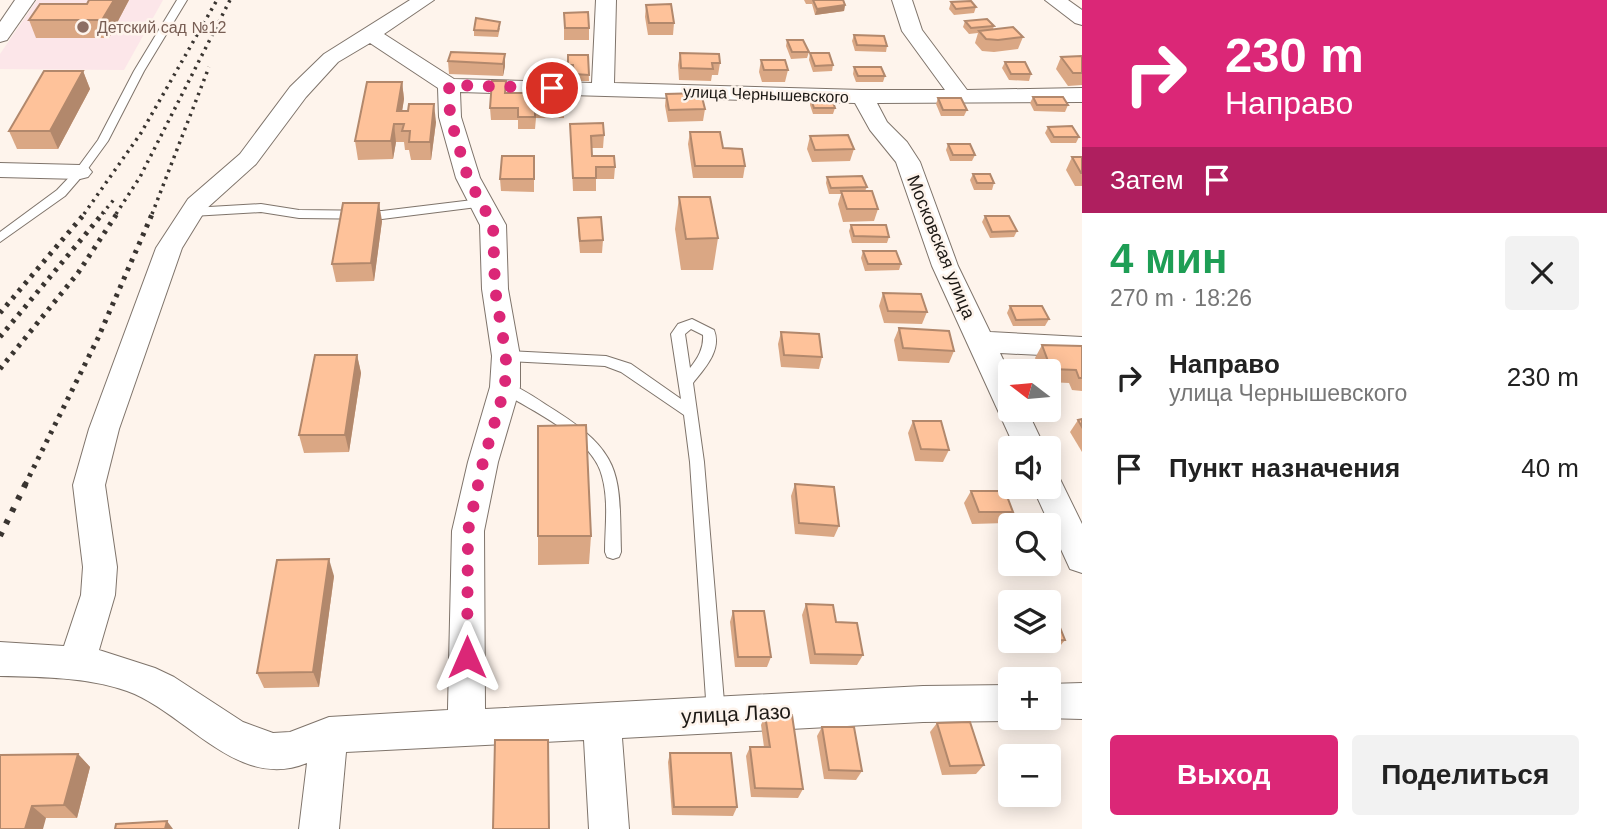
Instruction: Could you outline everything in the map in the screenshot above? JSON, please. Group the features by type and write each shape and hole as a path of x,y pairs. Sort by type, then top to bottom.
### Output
{"street":[{"path":"0,36 25,0"},
{"path":"77,662 97,595 100,567 89,485 104,429 169,248 197,204 248,159 298,92 331,58 424,0"},
{"path":"603,89 606,0"},
{"path":"902,0 912,31 959,94"},
{"path":"1055,0 1082,19"},
{"path":"369,33 449,85 450,117 468,178 493,225 495,289 505,371 468,531 467,708 462,728"},
{"name":"улица Чернышевского","path":"449,85 862,97 1075,94"},
{"path":"1075,94 1082,115"},
{"name":"Московская улица","path":"862,97 878,125 899,147 908,162 946,266 998,380"},
{"path":"0,170 80,172"},
{"path":"980,342 1082,347"},
{"path":"1054,499 1082,559"},
{"path":"0,659 77,662 159,688 207,721 271,752 294,751 330,735"},
{"path":"1061,702 1082,701"},
{"name":"улица Лазо","path":"330,735 923,704 998,703"},
{"path":"602,720 610,829"},
{"path":"318,829 330,735"}],"lane":[{"path":"0,248 3,236 61,193 103,141 139,71 182,0"},
{"path":"192,212 261,208 299,214 382,215 481,203"},
{"path":"505,371 606,361 626,368 689,411"},
{"path":"505,371 586,440 606,464 611,484 613,552"},
{"path":"685,383 696,460 716,715"}],"shaded area":[{"name":"Детский сад №12","path":"37,0 163,0 124,70 0,69 0,54"}],"building":[{"path":"89,0 114,0 102,20 29,20 40,4 87,4"},
{"path":"813,0 843,0 845,5 817,9"},
{"path":"971,1 976,7 956,9 951,2"},
{"path":"671,4 674,23 649,23 646,5"},
{"path":"588,12 589,28 565,28 564,13"},
{"path":"476,18 500,22 498,31 474,30"},
{"path":"987,19 994,26 971,28 965,21"},
{"path":"1013,27 1023,37 986,39 979,31"},
{"path":"854,35 884,36 887,46 857,45"},
{"path":"787,40 803,40 809,52 792,52"},
{"path":"451,52 505,54 503,64 448,61"},
{"path":"680,53 719,54 720,63 712,63 713,69 681,68"},
{"path":"810,53 829,53 833,65 815,66"},
{"path":"568,55 588,55 589,75 574,74 573,65 568,65"},
{"path":"1082,56 1082,73 1073,73 1061,57"},
{"path":"761,60 785,60 788,70 764,70"},
{"path":"1005,62 1025,62 1031,74 1011,74"},
{"path":"854,67 881,67 885,76 858,76"},
{"path":"44,71 83,71 50,131 9,131"},
{"path":"492,81 506,81 505,93 564,93 564,106 535,106 535,117 518,117 518,108 490,108"},
{"path":"367,82 402,82 397,111 408,111 409,104 434,104 430,142 409,142 410,131 402,131 404,124 394,124 391,141 355,141"},
{"path":"701,93 705,109 669,110 666,94"},
{"path":"1033,97 1063,97 1068,105 1037,105"},
{"path":"938,98 961,98 967,110 943,110"},
{"path":"811,99 832,99 835,108 814,108"},
{"path":"603,123 604,135 591,136 592,156 614,156 615,167 596,167 596,178 573,178 570,124"},
{"path":"1072,126 1079,137 1054,137 1048,127"},
{"path":"690,132 720,132 723,148 742,149 745,166 695,166"},
{"path":"848,135 854,149 815,150 810,136"},
{"path":"948,144 970,144 975,155 953,155"},
{"path":"502,156 534,156 534,179 500,179"},
{"path":"1072,157 1082,157 1082,173 1081,173"},
{"path":"973,174 990,174 994,183 977,183"},
{"path":"862,176 867,187 831,188 827,177"},
{"path":"841,191 872,191 878,209 847,209"},
{"path":"679,197 710,197 718,238 686,239"},
{"path":"343,203 379,203 371,263 332,264"},
{"path":"985,216 1009,216 1017,231 992,232"},
{"path":"601,217 603,240 580,241 578,218"},
{"path":"851,225 886,225 889,237 854,236"},
{"path":"863,251 896,251 901,264 868,264"},
{"path":"883,293 921,294 927,312 888,311"},
{"path":"1010,306 1042,306 1049,319 1016,320"},
{"path":"899,328 949,331 954,351 903,348"},
{"path":"781,332 819,334 822,357 784,355"},
{"path":"1042,345 1082,346 1082,378 1079,378 1076,370 1061,369 1061,359 1047,359"},
{"path":"315,355 357,355 345,435 299,435"},
{"path":"913,421 941,421 949,450 921,449"},
{"path":"586,425 591,536 538,536 538,426"},
{"path":"795,484 834,487 839,526 799,523"},
{"path":"971,491 998,491 998,499 1008,499 1013,512 979,512"},
{"path":"329,559 313,672 257,673 277,560"},
{"path":"806,604 833,605 836,622 857,623 863,655 815,654"},
{"path":"733,611 764,611 771,657 738,657"},
{"path":"765,715 792,715 803,789 755,788 750,747 770,747"},
{"path":"970,722 984,765 950,766 937,723"},
{"path":"822,727 854,727 862,771 829,770"},
{"path":"495,740 548,740 549,829 493,829"},
{"path":"670,753 731,753 737,807 674,807"},
{"path":"78,754 64,805 32,806 25,829 0,829 0,755"},
{"path":"167,821 165,829 115,829 116,824"}],"railway":[{"path":"84,214 141,133 217,0"},
{"path":"116,214 140,177 230,0"},
{"path":"152,214 209,67"},
{"path":"102,214 116,197"},
{"path":"0,313 86,212"},
{"path":"0,337 104,212"},
{"path":"0,369 78,273 118,212"},
{"path":"25,485 98,338 153,212"},
{"path":"0,536 26,483"}],"place":[{"name":"Детский сад №12","path":"83,27"}],"route":[{"path":"467,657 468,531 483,462 505,387 506,356 495,289 493,225 468,178 450,117 449,85 552,88"}]}
